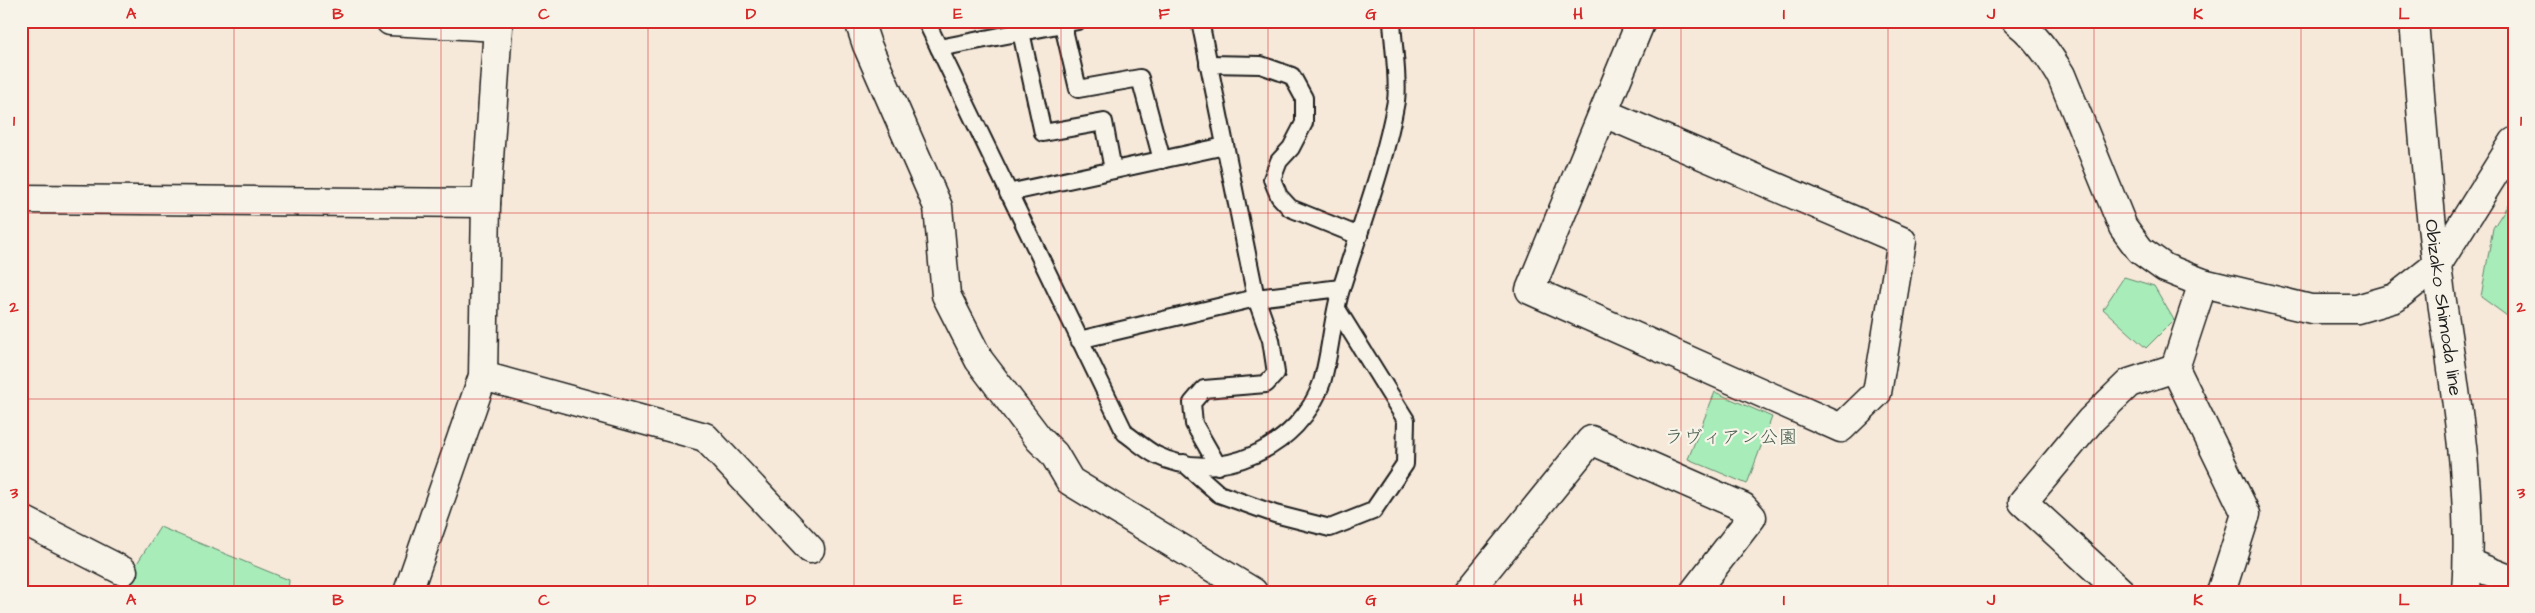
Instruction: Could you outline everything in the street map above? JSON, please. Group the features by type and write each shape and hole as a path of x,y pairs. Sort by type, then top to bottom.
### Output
{"street":[{"path":"390,21 498,27 486,203 483,376 408,592"},
{"path":"860,21 867,45 938,207 946,295 979,360 1039,439 1054,454 1070,480 1253,592"},
{"path":"1604,113 1902,241 1877,393 1841,428 1530,290 1641,21"},
{"path":"2016,21 2027,29 2050,56 2061,75 2123,227 2140,250 2164,268 2203,283 2311,309 2357,309 2396,298 2437,265 2514,142"},
{"name":"Obizako Shimoda line","path":"2414,21 2437,265 2463,442 2468,563 2466,592"},
{"path":"21,199 486,203"},
{"path":"2203,283 2176,368 2246,514 2221,592"},
{"path":"2121,592 2023,502 2091,420 2129,383 2176,368"},
{"path":"483,376 705,436 810,549"},
{"path":"1468,592 1591,440 1742,507 1752,518 1694,592"},
{"path":"21,519 123,571"},
{"path":"2468,563 2514,581"}],"lane":[{"path":"926,21 1125,433 1156,455 1184,463 1218,466 1269,449 1300,423 1322,383 1341,288 1359,236 1396,99 1392,21"},
{"path":"1200,21 1256,298 1271,340 1276,373 1266,384 1204,389 1192,403 1194,424 1218,466"},
{"path":"938,48 1068,22 1078,89 1140,78 1162,160"},
{"path":"1021,32 1043,133 1104,122 1113,170"},
{"path":"1208,64 1261,65 1292,76 1304,98 1304,123 1291,148 1279,161 1272,179 1279,196 1290,208 1359,236"},
{"path":"1008,193 1225,146"},
{"path":"1079,340 1256,298 1341,288"},
{"path":"1184,463 1220,494 1275,514 1330,528 1373,511 1405,464 1406,420 1337,309"}],"green space":[{"path":"2514,195 2514,321 2481,297 2493,228"},
{"path":"2124,277 2154,286 2174,320 2146,348 2103,309"},
{"name":"ラヴィアン公園","path":"1715,392 1772,417 1747,484 1688,459"},
{"path":"160,527 289,580 288,592 119,592"}]}
